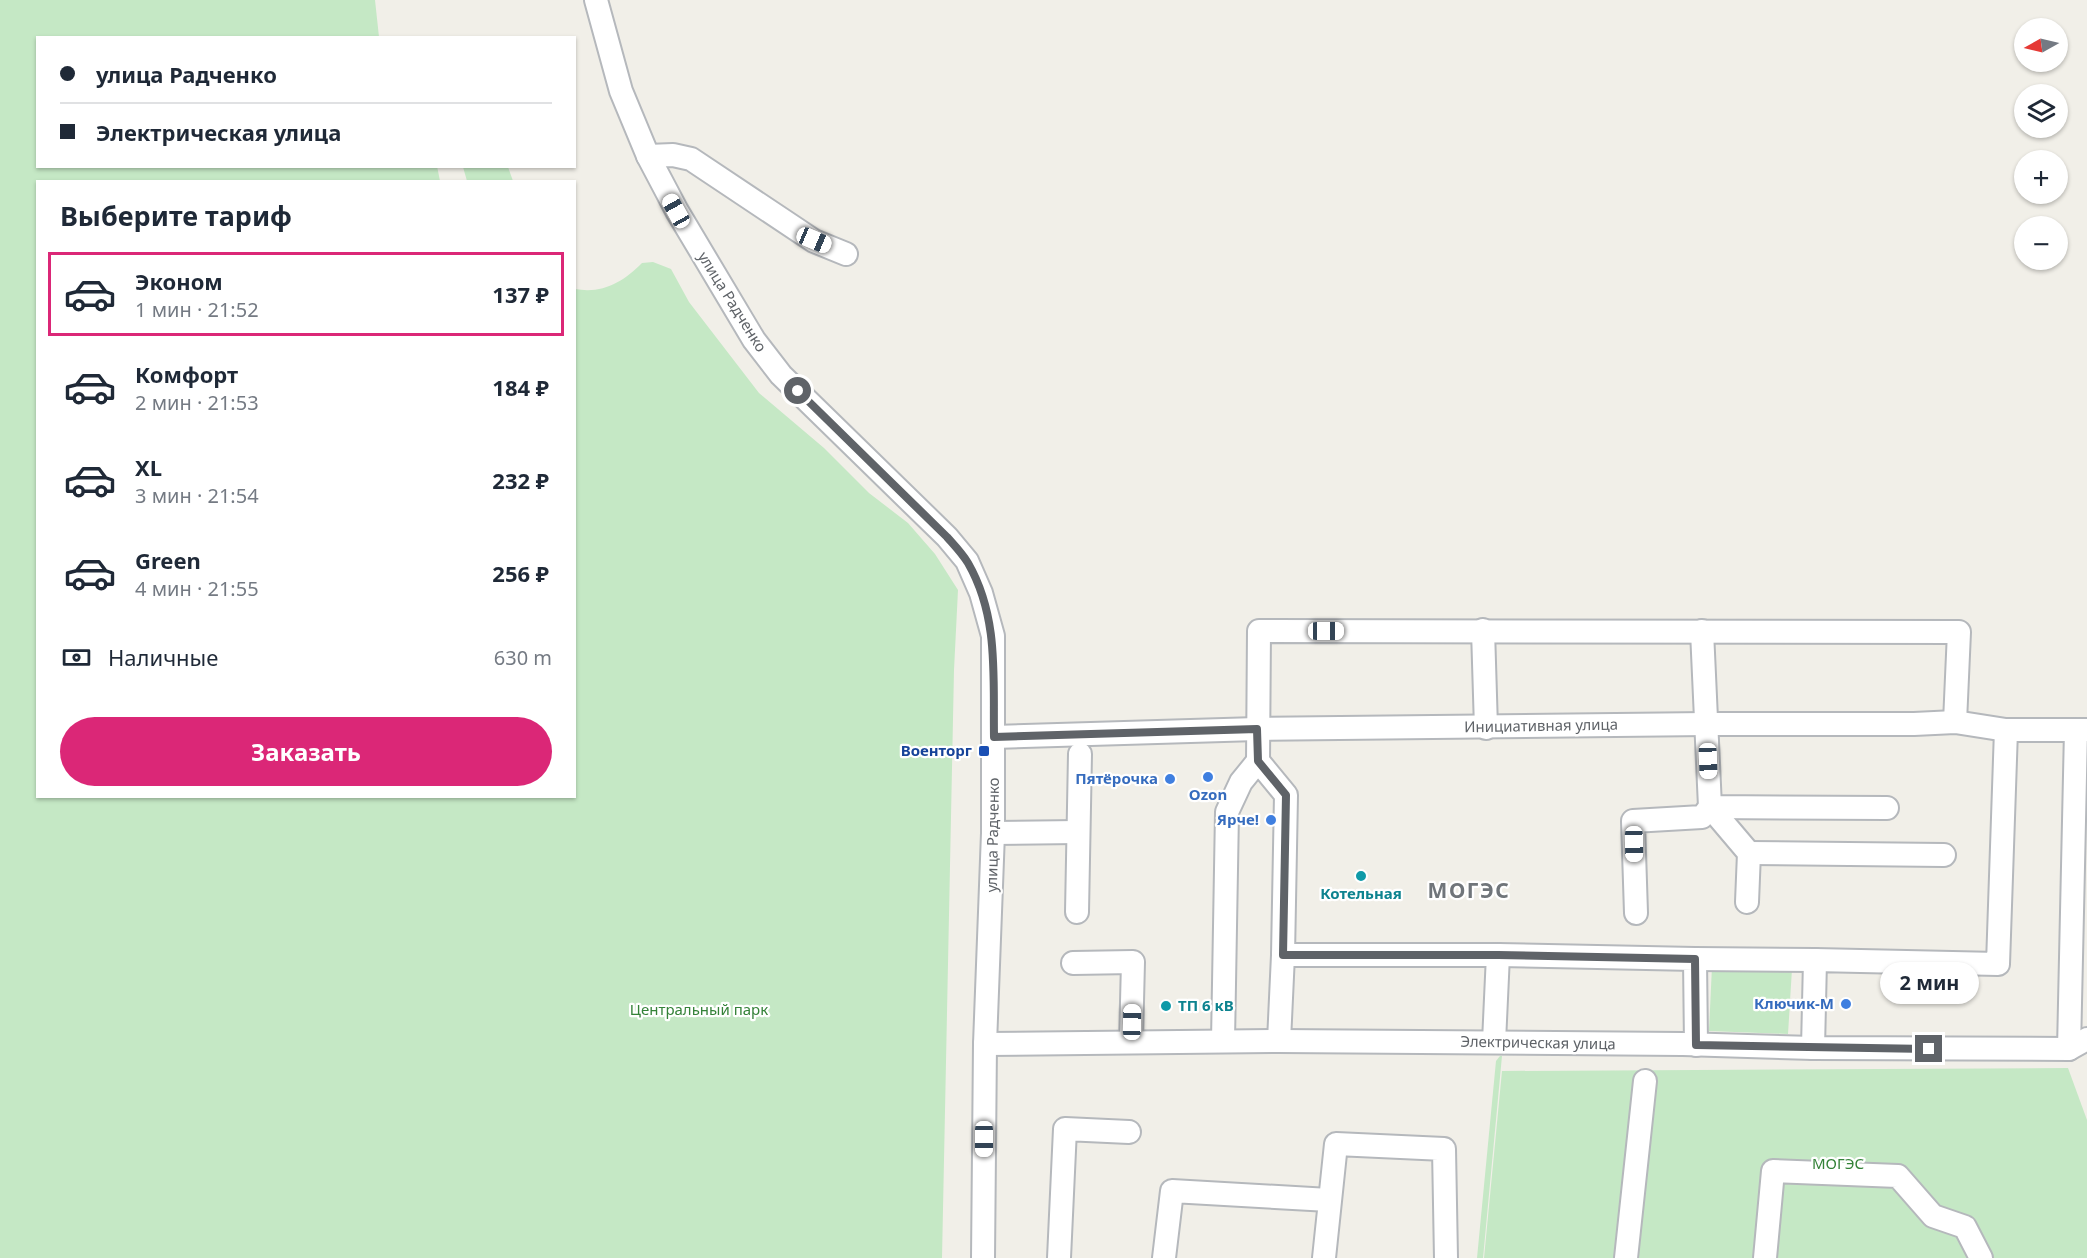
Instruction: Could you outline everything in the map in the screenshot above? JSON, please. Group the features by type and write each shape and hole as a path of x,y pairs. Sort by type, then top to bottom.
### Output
{"street":[{"name":"улица Радченко","path":"596,0 621,91 648,156 676,211 754,340 781,375 947,537 967,561 981,593 993,636 994,737 992,912 985,1044 983,1258"},
{"path":"648,156 673,155 691,159 814,240 846,254"},
{"path":"1483,630 1486,728"},
{"path":"1279,1041 1286,795 1258,761 1259,631 1959,632 1955,722"},
{"path":"1702,631 1710,807 1749,853 1747,902"},
{"name":"Инициативная улица","path":"994,737 1257,729 1955,722 2006,730 2082,730"},
{"path":"1283,955 1498,955 1998,964 2006,730"},
{"path":"2078,1044 2082,730"},
{"path":"1077,912 1080,754"},
{"path":"1223,1041 1227,812 1241,782 1258,761"},
{"path":"1710,807 1887,808"},
{"path":"1636,913 1633,821 1702,817 1710,807"},
{"path":"993,833 1078,832"},
{"path":"1749,853 1944,855"},
{"path":"1494,1042 1498,955"},
{"path":"1695,959 1696,1045"},
{"path":"1813,1048 1815,960"},
{"path":"1073,963 1133,962 1131,1042"},
{"name":"Электрическая улица","path":"985,1044 1223,1041 1494,1042 1813,1048 2078,1044"},
{"path":"1626,1258 1645,1081"},
{"path":"1059,1258 1065,1129 1129,1132"},
{"path":"1324,1258 1336,1144 1444,1149 1446,1258"},
{"path":"1765,1258 1773,1171 1898,1176 1933,1216 1965,1227 1981,1258"},
{"path":"1164,1258 1172,1191 1329,1200"}],"green space":[{"name":"Центральный парк","path":"0,0 375,0 379,36 36,36 36,168 437,168 440,180 36,180 36,798 576,798 576,289 595,290 612,285 642,263 653,262 671,269 689,302 759,393 824,448 869,493 908,523 935,554 958,590 954,670 942,1258 0,1258"},
{"path":"463,168 508,168 513,180 467,180"},
{"path":"1712,966 1792,969 1788,1034 1709,1031"},
{"path":"1502,1056 1483,1258 1477,1258 1496,1061"},
{"name":"МОГЭС","path":"2068,1068 2087,1120 2087,1258 1484,1258 1502,1071"}],"place":[{"name":"Военторг","path":"984,751"},
{"name":"Ozon","path":"1208,777"},
{"name":"Пятёрочка","path":"1170,779"},
{"name":"Ярче!","path":"1271,820"},
{"name":"Котельная","path":"1361,876"},
{"name":"Ключик-М","path":"1846,1004"},
{"name":"ТП 6 кВ","path":"1166,1006"}],"district":[{"name":"МОГЭС","path":"1469,891"}],"route":[{"path":"798,391 947,537 967,561 989,616 993,636 994,737 1257,729 1258,761 1286,795 1283,955 1498,955 1695,959 1696,1045 1929,1049"}]}
